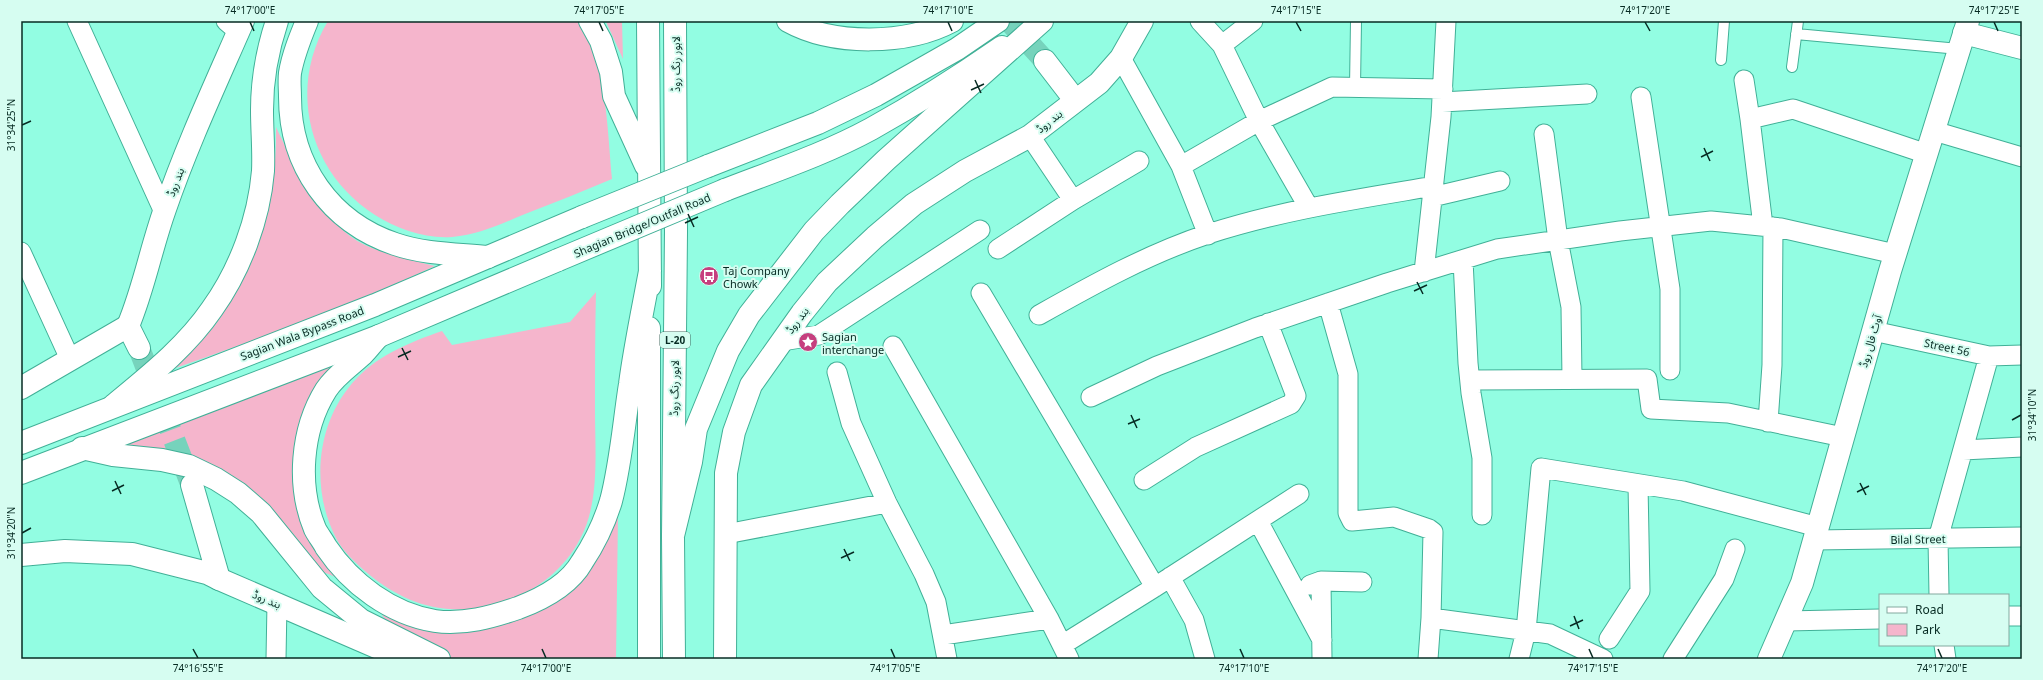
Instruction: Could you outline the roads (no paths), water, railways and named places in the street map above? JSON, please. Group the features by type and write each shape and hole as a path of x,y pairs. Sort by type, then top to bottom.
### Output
{"main road":[{"path":"114,405 173,354 212,310 244,250 254,220 262,178 264,143 262,110 264,81 268,50 277,21"},
{"path":"307,21 296,48 290,74 290,111 296,145 309,175 330,204 361,228 395,244 437,252 488,257"},
{"path":"590,21 601,41 611,72 614,96 649,173"},
{"name":"L-20","path":"648,21 650,271 649,659"},
{"name":"لاہور رنگ روڈ","path":"674,659 673,536 676,232 675,21"},
{"path":"788,21 827,36 868,39 909,36 943,26 952,21"},
{"name":"Sagian Wala Bypass Road","path":"21,443 114,405 375,305 582,217 818,123 876,95 957,50 998,21"},
{"path":"673,536 691,462 696,429 728,351 749,315 814,231 840,204 886,160 1041,21"},
{"name":"Shagian Bridge/Outfall Road","path":"379,336 725,190 806,159 870,129 944,86 1041,21"},
{"name":"بند روڈ","path":"725,659 726,473 734,432 751,385 827,282 874,236 914,204 965,171 1030,136 1098,83 1121,58 1142,21"},
{"name":"بند روڈ","path":"128,326 140,298 164,212 216,83 236,25"},
{"path":"1964,35 2022,48"},
{"name":"آوٹ فال روڈ","path":"1769,659 1802,583 1895,254 1964,35"},
{"path":"1045,61 1075,100"},
{"path":"379,336 326,389 310,423 304,462 307,501 315,530 334,559 356,581 381,600 407,614 437,621 462,621 493,616 528,604 559,588 581,564 600,527 610,502 616,473 634,355 650,271"},
{"path":"21,388 128,326 139,348"},
{"path":"21,473 82,448 379,336"},
{"path":"82,448 113,455 162,460 189,466 216,479 238,493 261,513 322,588 361,620 439,659"},
{"path":"192,485 219,579"},
{"name":"بند روڈ","path":"21,555 65,551 132,554 207,573 404,659"}],"street":[{"path":"77,21 164,212"},
{"path":"1200,21 1222,45 1258,121 1309,208"},
{"path":"1222,45 1253,21"},
{"path":"1424,272 1442,96 1446,21"},
{"path":"1121,58 1181,166 1208,234"},
{"path":"1744,80 1768,227 1772,364 1768,422"},
{"path":"1181,166 1258,121 1332,87 1355,87 1442,96 1587,94"},
{"path":"1641,97 1670,289 1670,370"},
{"path":"1750,119 1793,109 1926,154"},
{"path":"1934,131 2022,157"},
{"path":"1544,134 1558,240 1571,307 1572,379"},
{"path":"1030,136 1073,200"},
{"path":"998,249 1073,200 1139,161"},
{"path":"1039,315 1114,273 1208,234 1309,208 1433,192 1500,181"},
{"path":"1091,397 1157,366 1268,323 1497,249 1711,221 1768,227 1895,254"},
{"path":"782,341 819,335 980,230"},
{"path":"21,252 70,359"},
{"path":"1463,260 1470,380 1482,458 1482,515"},
{"path":"981,293 1162,582 1194,620 1205,659"},
{"path":"1328,303 1348,374 1348,512 1352,521 1394,517 1429,528 1433,532 1431,618 1428,659"},
{"path":"1144,480 1196,447 1291,404 1296,396 1268,323"},
{"name":"Street 56","path":"1873,331 1989,356 2022,355"},
{"path":"893,346 1049,619 1065,652 1162,582 1299,494"},
{"path":"1939,594 1938,538 1989,356"},
{"path":"837,372 851,423 887,502 924,574 936,602 947,659"},
{"path":"1470,380 1648,379 1651,409 1728,414 1843,437"},
{"path":"1963,450 2022,447"},
{"name":"Bilal Street","path":"1526,631 1540,468 1683,491 1816,534 1938,538 2022,537"},
{"path":"1609,639 1640,591 1638,484"},
{"path":"726,534 887,502"},
{"path":"1258,520 1322,640"},
{"path":"1673,659 1724,579 1735,549"},
{"path":"1296,591 1321,581 1362,582"},
{"path":"1321,581 1322,659"},
{"path":"276,659 277,603"},
{"path":"2009,616 2022,616"},
{"path":"1431,618 1550,634 1603,659"},
{"path":"942,635 1049,619"},
{"path":"1786,621 1879,619"},
{"path":"1519,659 1526,631"},
{"path":"1944,646 1946,659"}],"lane":[{"path":"1355,87 1356,21"},
{"path":"1721,60 1724,21"},
{"path":"1792,67 1798,21"},
{"path":"1796,34 1964,35"}],"tunnel":[{"path":"1009,21 1045,61"},
{"path":"139,348 190,481"}],"place":[{"name":"Taj Company Chowk","path":"709,276"},
{"name":"Sagian interchange","path":"808,342"}]}
